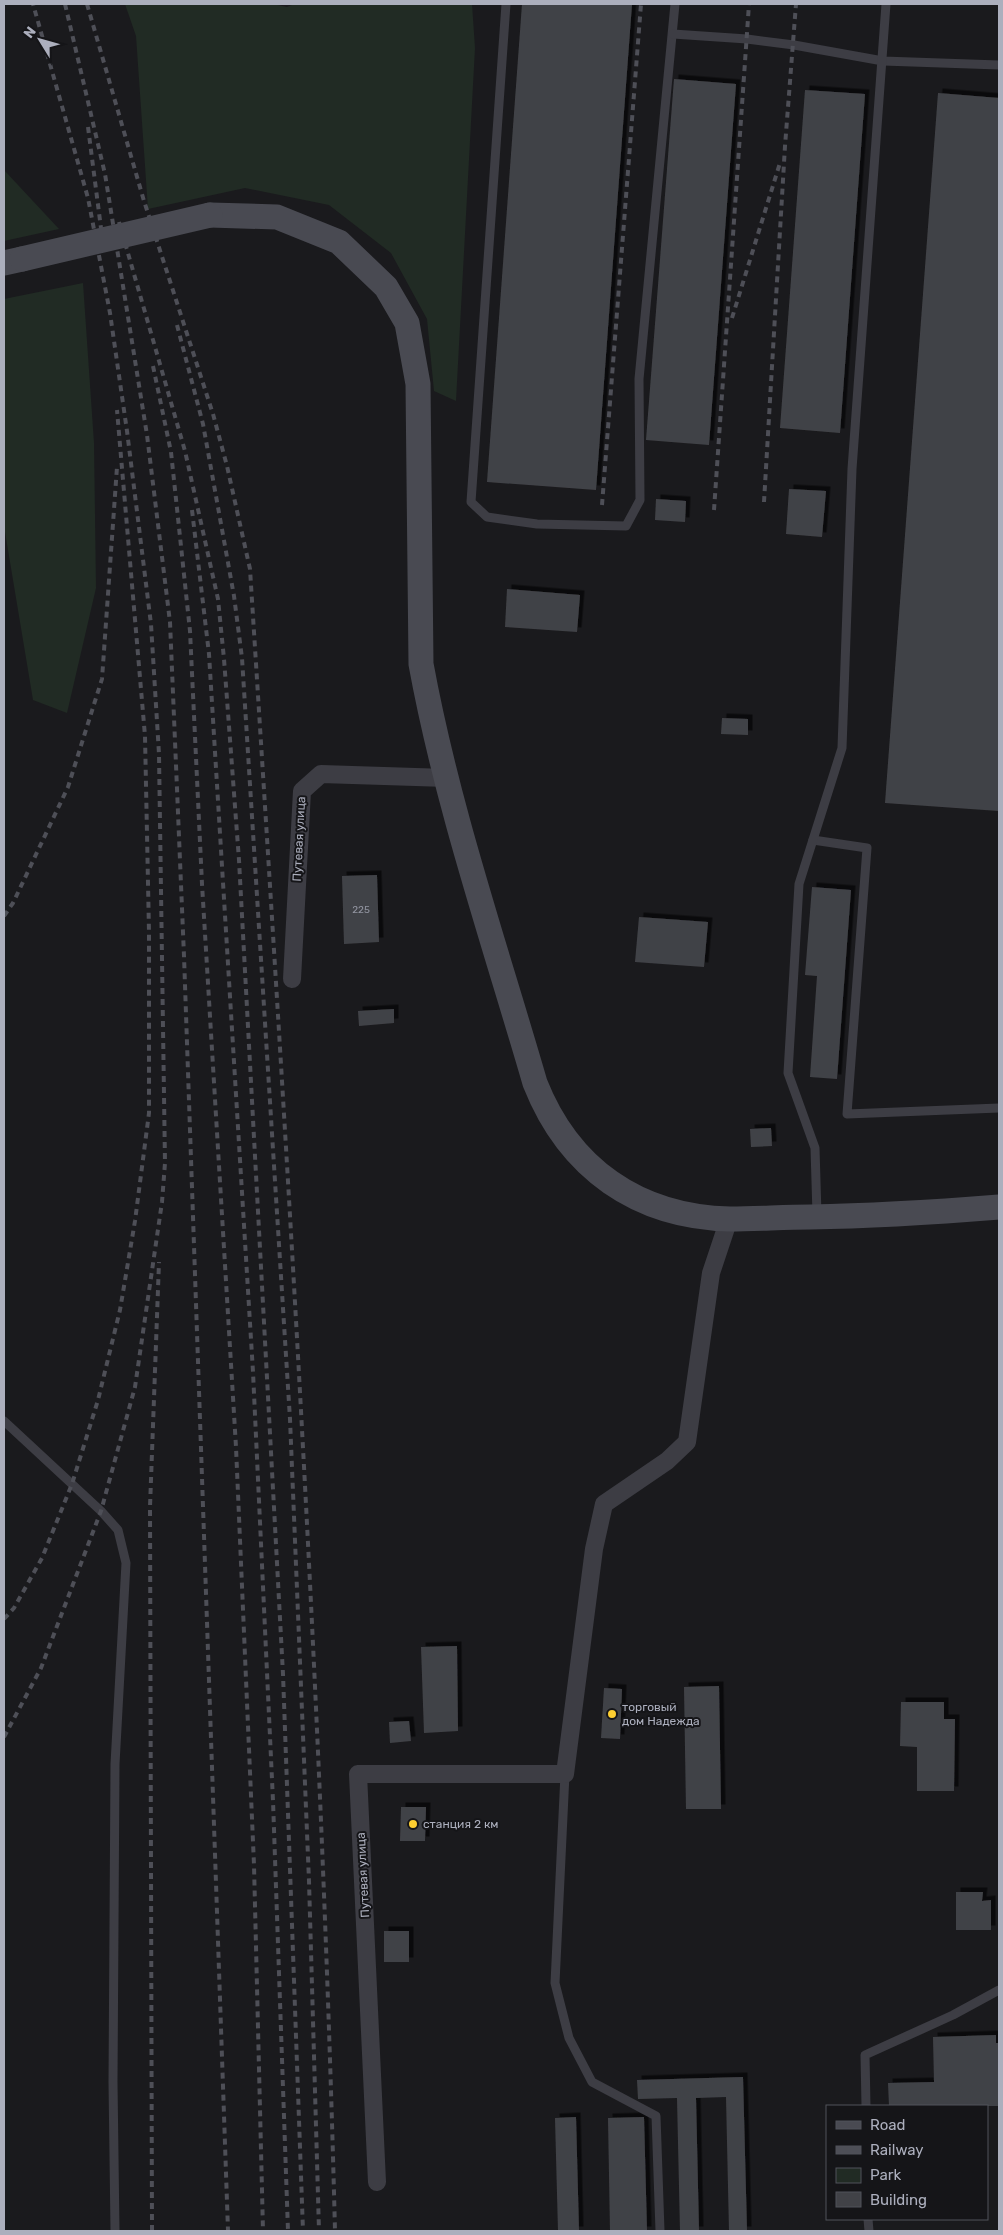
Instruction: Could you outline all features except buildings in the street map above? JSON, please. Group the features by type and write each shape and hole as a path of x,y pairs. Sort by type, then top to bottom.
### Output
{"main road":[{"path":"13,261 210,215 277,217 339,242 386,287 407,323 418,384 421,664 430,709 447,778 536,1083 545,1108 582,1160 606,1180 632,1197 679,1212 729,1219 894,1215 999,1207"}],"street":[{"name":"Путевая улица","path":"292,979 302,791 322,774 447,778"},
{"path":"565,1774 594,1549 604,1504 667,1461 687,1442 711,1273 729,1219"},
{"name":"Путевая улица","path":"378,2182 358,1774 565,1774"}],"lane":[{"path":"506,4 472,502 487,517 537,524 626,526 640,500 639,379 675,4"},
{"path":"817,1217 815,1148 788,1073 799,884 842,748 852,469 886,4"},
{"path":"673,34 794,45 883,61 999,66"},
{"path":"813,840 867,848 847,1114 999,1108"},
{"path":"4,1421 118,1530 126,1563 115,1764 113,2082 115,2231"},
{"path":"565,1774 556,1983 568,2038 592,2082 656,2116 660,2231"},
{"path":"866,2105 865,2055 954,2015 999,1990"}],"green space":[{"path":"125,4 273,4 287,7 294,4 472,4 475,48 456,401 434,391 427,319 391,253 329,205 245,188 148,209 136,36"},
{"path":"4,170 59,229 4,241"},
{"path":"83,283 94,443 96,588 67,713 33,700 4,526 4,299"}],"railway":[{"path":"4,1737 41,1668 101,1511 135,1387 162,1202 165,1163 159,754 151,624 110,313 88,198 33,4"},
{"path":"65,4 105,174 147,435 170,622 184,956 228,2231"},
{"path":"87,4 144,201 213,414 227,466 250,569 289,1192 311,1607 321,1815 335,2231"},
{"path":"602,505 641,4"},
{"path":"714,510 749,4"},
{"path":"764,502 785,146 796,4"},
{"path":"88,127 102,236"},
{"path":"732,318 780,163"},
{"path":"119,222 185,451 218,599 224,659 239,860 283,1674 303,2231"},
{"path":"177,325 203,424 234,596 242,658 290,1419 309,1881 319,2231"},
{"path":"153,366 171,452 190,631 202,884 236,1447 254,1865 263,2231"},
{"path":"4,1619 14,1608 42,1558 72,1484 98,1400 120,1310 135,1221 149,1113 149,932 145,736 117,410"},
{"path":"4,916 13,903 68,787 102,679 117,467"},
{"path":"192,510 209,654 253,1372 273,1801 288,2231"},
{"path":"152,2231 150,1507 159,1262"}],"place":[{"name":"торговый дом Надежда","path":"612,1714"},
{"name":"станция 2 км","path":"413,1824"}]}
